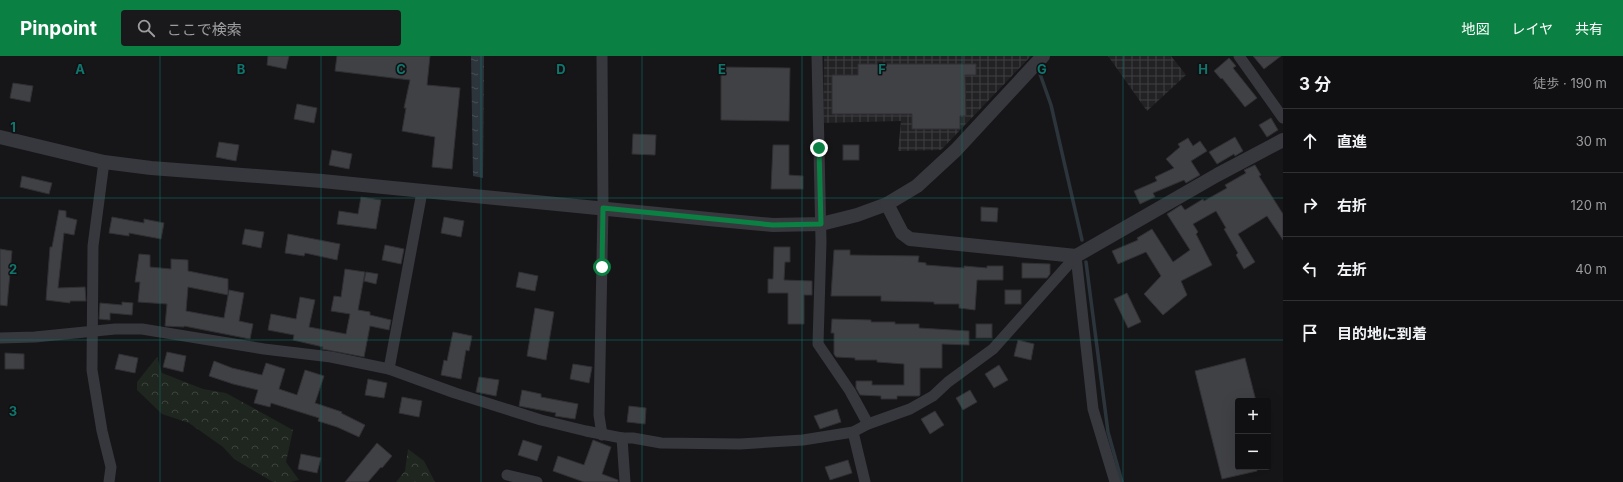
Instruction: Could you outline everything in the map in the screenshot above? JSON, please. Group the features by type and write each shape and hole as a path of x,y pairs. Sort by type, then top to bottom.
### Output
{"street":[{"path":"602,56 603,208 599,415 602,435"},
{"path":"817,56 821,224 818,344 850,391 868,424"},
{"path":"0,137 104,162 151,168 322,181 422,192 773,225 821,224 857,215 887,204 917,186 956,150 1043,56"},
{"path":"1239,56 1283,118"},
{"path":"0,338 35,337 94,331 142,329 264,349 331,356 389,369 455,393 541,420 602,435 661,443 740,444 803,440 853,432 868,424 910,409 933,396 948,382 993,349 1076,256 1217,175 1283,140"},
{"path":"104,162 93,246 94,331 92,370 102,431 111,467 109,482"},
{"path":"389,369 422,192"},
{"path":"887,204 902,233 910,239 1076,256"},
{"path":"1076,256 1093,409 1115,482"},
{"path":"853,432 865,482"},
{"path":"622,438 625,482"},
{"path":"507,475 537,482"}],"shaded area":[{"path":"824,56 1031,56 941,150 898,151 901,121 823,123"},
{"path":"1108,56 1171,56 1186,75 1147,111"}],"green space":[{"path":"157,357 162,373 203,389 226,393 293,430 286,462 299,480 291,482 273,482 234,459 223,447 189,423 162,414 137,390 137,382"},
{"path":"408,449 424,461 435,482 396,482 405,471"}],"water":[{"path":"471,56 484,56 483,178 473,176"}],"building":[{"path":"268,56 289,56 286,69 267,65"},
{"path":"337,56 430,56 427,85 460,88 452,169 432,167 435,137 402,131 406,108 404,108 410,80 335,71"},
{"path":"1253,56 1281,56 1264,69"},
{"path":"1229,58 1236,66 1233,68 1257,98 1245,107 1222,78 1221,79 1214,71"},
{"path":"858,64 976,64 976,75 965,75 966,116 960,116 960,129 912,129 912,114 832,114 832,75 858,75"},
{"path":"721,67 790,68 789,121 721,120"},
{"path":"13,83 33,86 30,102 10,98"},
{"path":"297,104 317,108 314,123 294,119"},
{"path":"1271,118 1278,130 1267,137 1259,125"},
{"path":"633,134 656,135 655,155 632,154"},
{"path":"1235,137 1243,151 1235,156 1234,154 1217,164 1209,152"},
{"path":"1188,138 1193,146 1200,141 1207,151 1191,161 1200,175 1186,183 1184,180 1153,193 1155,197 1140,204 1134,191 1157,181 1155,177 1174,168 1166,159 1180,147 1178,144"},
{"path":"219,142 239,145 236,161 216,157"},
{"path":"773,145 789,145 789,175 803,176 803,189 771,189"},
{"path":"843,145 859,145 859,160 843,160"},
{"path":"332,150 352,154 349,169 329,165"},
{"path":"1255,165 1261,175 1259,176 1283,214 1283,240 1267,216 1238,234 1255,262 1244,269 1236,255 1238,253 1224,229 1226,228 1216,211 1193,224 1198,232 1196,234 1212,265 1181,281 1187,295 1163,315 1144,294 1161,276 1146,252 1118,264 1112,251 1138,240 1137,238 1152,229 1173,262 1190,250 1167,214 1181,205 1185,210 1203,199 1204,201 1227,188 1225,185 1246,173 1244,170"},
{"path":"22,176 52,183 49,194 20,187"},
{"path":"361,197 381,200 376,229 337,224 339,211 358,214"},
{"path":"981,207 998,208 997,222 981,221"},
{"path":"59,210 66,211 66,217 77,220 74,235 64,233 58,288 85,287 86,301 70,301 70,303 46,300 50,247 52,247"},
{"path":"112,217 144,223 144,219 164,223 161,239 129,233 129,236 109,233"},
{"path":"444,217 464,221 461,237 441,233"},
{"path":"245,229 264,232 261,248 242,244"},
{"path":"288,234 340,244 337,260 305,253 304,256 285,253"},
{"path":"385,245 404,249 401,264 382,260"},
{"path":"774,247 790,247 790,262 785,262 784,280 812,281 812,295 804,295 804,324 788,324 788,293 768,293 768,279 773,279"},
{"path":"0,249 12,251 7,306 0,305"},
{"path":"834,250 850,250 850,255 919,256 918,262 926,263 926,265 964,268 964,266 987,268 987,266 1003,266 1003,280 977,280 975,310 959,308 959,304 881,301 881,296 831,296"},
{"path":"139,254 150,255 150,267 171,269 171,259 188,260 188,271 228,279 228,295 188,287 186,311 224,318 229,290 244,293 239,321 253,324 250,339 184,326 165,326 167,304 138,302 140,282 135,282"},
{"path":"1022,263 1050,264 1050,274 1047,278 1022,278"},
{"path":"345,269 365,272 358,310 370,312 370,315 391,320 389,330 370,326 364,357 322,349 323,347 293,340 294,335 268,330 271,314 296,319 300,297 315,300 309,327 346,334 350,314 331,311 334,296 341,297"},
{"path":"366,272 378,274 376,284 364,281"},
{"path":"519,272 538,276 535,291 516,287"},
{"path":"1005,290 1021,290 1021,304 1005,304"},
{"path":"1127,293 1141,322 1128,328 1114,299"},
{"path":"122,302 133,303 132,315 110,313 110,320 99,319 100,303 122,305"},
{"path":"535,308 554,312 546,360 527,356"},
{"path":"832,319 871,320 871,322 895,322 895,324 919,324 919,328 969,331 969,345 942,344 942,368 920,368 919,396 897,396 897,399 881,399 881,396 860,395 856,388 856,381 872,381 872,385 904,385 904,364 877,362 877,360 855,360 855,358 836,357 834,354 834,333 831,333"},
{"path":"976,324 992,324 992,338 976,338"},
{"path":"453,332 472,336 469,351 466,350 461,379 441,375 444,360 447,361"},
{"path":"1018,340 1034,344 1031,360 1014,356"},
{"path":"167,352 186,356 183,372 163,367"},
{"path":"5,353 24,354 24,369 5,369"},
{"path":"119,354 138,358 135,373 115,369"},
{"path":"1245,358 1255,398 1235,398 1235,470 1257,471 1222,479 1195,371"},
{"path":"214,361 232,368 262,375 266,363 285,369 279,389 297,395 305,370 324,376 315,403 342,412 341,413 365,425 359,437 337,427 318,421 319,418 271,403 270,407 254,403 258,390 209,376"},
{"path":"573,364 592,367 589,383 570,379"},
{"path":"999,365 1008,380 994,388 985,374"},
{"path":"479,377 499,380 496,396 476,392"},
{"path":"368,379 387,383 384,398 365,395"},
{"path":"522,390 541,394 541,397 578,404 575,419 555,416 556,413 519,406"},
{"path":"970,390 977,402 963,410 956,398"},
{"path":"402,397 422,401 419,417 399,413"},
{"path":"629,406 646,408 645,424 627,422"},
{"path":"837,409 841,422 820,429 814,416"},
{"path":"935,411 944,425 930,434 921,419"},
{"path":"523,440 542,446 537,461 518,455"},
{"path":"593,440 611,447 602,474 618,480 618,482 584,482 553,471 558,456 584,465"},
{"path":"377,443 392,456 368,482 345,482"},
{"path":"301,454 321,458 317,473 298,469"},
{"path":"848,460 852,473 830,480 825,467"}],"waterway":[{"path":"1040,74 1051,105 1082,240"},
{"path":"1086,262 1108,432 1122,482"}],"route":[{"path":"602,267 603,208 773,225 821,224 819,148"}]}
